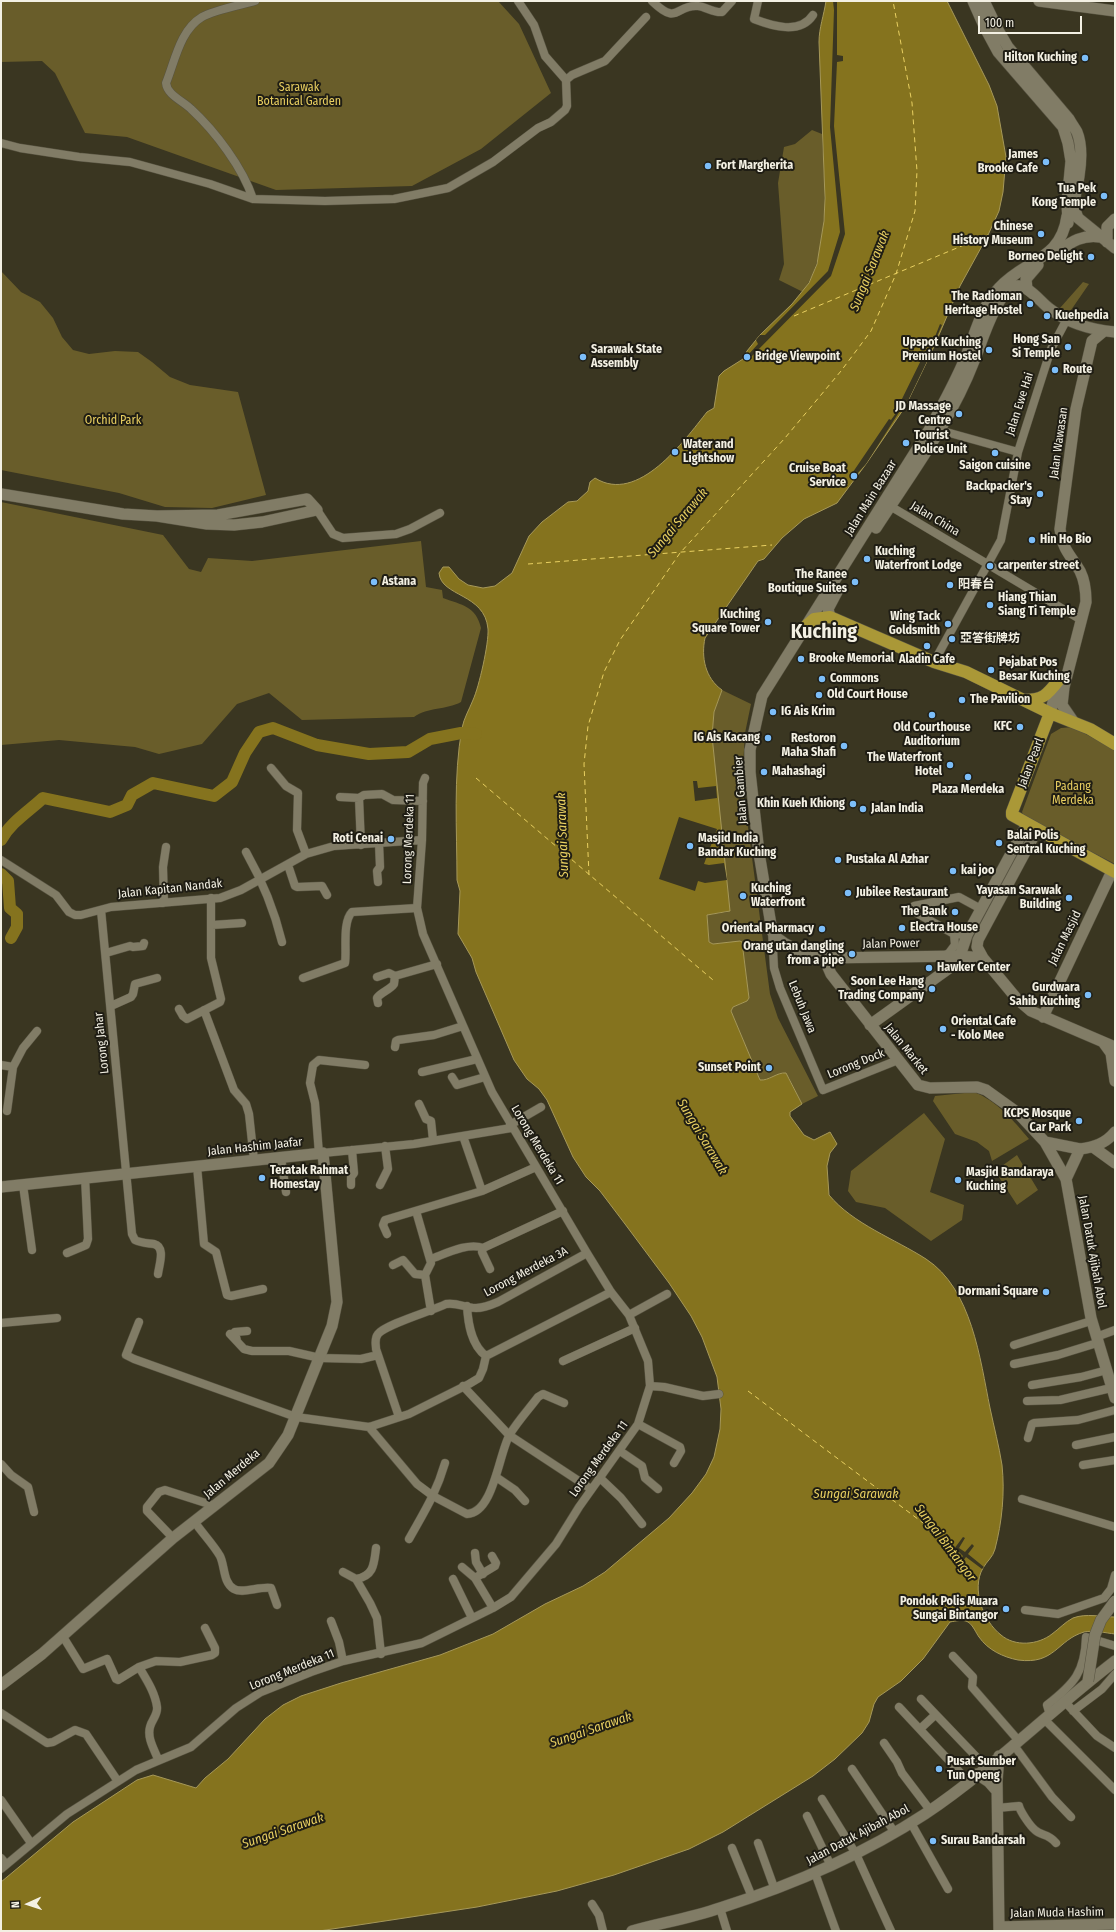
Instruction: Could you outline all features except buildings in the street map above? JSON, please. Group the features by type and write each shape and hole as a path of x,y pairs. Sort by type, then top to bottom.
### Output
{"main road":[{"path":"973,1 998,52 1063,127 1068,143 1071,161 1067,203 1068,236 1061,249"},
{"path":"984,1 1008,47 1069,119 1077,132 1080,146 1079,174 1074,201 1075,213 1078,218 1107,242"},
{"path":"1039,1 1115,11"},
{"path":"1010,284 1057,244 1065,229 1067,216"},
{"path":"1107,242 1107,227 1115,219"},
{"path":"1027,270 1083,236 1107,242"},
{"path":"1026,289 1027,270"},
{"path":"1010,284 1026,289 1050,310 1067,320 1110,332"},
{"name":"Jalan Main Bazaar","path":"830,617 828,609 831,601 939,430 964,386 995,309 1010,284"},
{"name":"Jalan Main Bazaar","path":"807,625 931,427 955,383 985,308 999,288 1010,284"},
{"name":"Jalan Wawasan","path":"1050,713 1058,681 1078,618 1081,599 1078,583 1058,551 1054,531 1054,519 1069,408 1086,334 1085,325"},
{"name":"Jalan Wawasan","path":"1073,722 1062,705 1064,687 1086,602 1086,587 1080,572 1068,556 1061,539 1060,529 1076,409 1092,341 1110,332"},
{"path":"1,494 123,514 162,516 218,515 308,499 317,510 285,518 234,525 207,524 162,516"},
{"path":"807,625 814,619 830,617 934,662 966,672 1050,713 1073,722 1115,744"},
{"name":"Jalan Gambier","path":"772,931 759,853 750,772 750,750 762,696 807,625"},
{"path":"1024,700 1042,698 1047,695 1058,681"},
{"name":"Jalan Pearl","path":"1032,827 1013,817 1012,812 1050,713"},
{"path":"1032,827 1114,872"},
{"path":"870,1025 948,969 960,956 967,935 981,909 1032,827"},
{"path":"1032,827 978,940 977,947 983,958 1017,999 1031,1011 1115,1047"},
{"name":"Jalan Masjid","path":"1043,1017 1114,872"},
{"path":"772,931 777,938 799,951 824,958"},
{"path":"943,956 948,960 948,969"},
{"name":"Jalan Power","path":"824,958 960,956 983,958"},
{"name":"Jalan Market","path":"824,958 831,974 918,1086 930,1088 976,1087 986,1090 1018,1113 1045,1142"},
{"path":"831,974 839,963 847,958"},
{"path":"1103,1041 1111,1053 1115,1081"},
{"path":"1045,1142 1080,1150 1093,1147 1107,1141 1115,1132"},
{"name":"Jalan Datuk Ajibah Abol","path":"1045,1142 1066,1179 1091,1321 1114,1395"},
{"path":"1093,1147 1115,1163"},
{"path":"1066,1179 1080,1150"},
{"name":"Jalan Hashim Jaafar","path":"1,1187 321,1153"},
{"name":"Jalan Merdeka","path":"1,1685 42,1654 173,1538 269,1463 288,1435 332,1326 337,1302 321,1153"},
{"path":"1088,1681 1095,1635 1102,1620 1115,1601"},
{"name":"Jalan Datuk Ajibah Abol","path":"632,1931 720,1908 775,1890 831,1866 894,1833 930,1810 982,1771 1088,1681 1115,1661"},
{"path":"999,1929 997,1786 1000,1756"},
{"path":"982,1771 989,1782 997,1786"},
{"name":"Jalan Muda Hashim","path":"999,1929 1078,1928 1115,1924"}],"street":[{"path":"253,199 228,151 192,110 172,94 166,83 184,37 190,26 203,16 255,1"},
{"path":"1,143 20,148 79,157 130,162 210,184 253,199 325,201 394,199 448,188 493,162 538,128 551,122 565,110 567,106 566,80 545,56 534,24 518,1"},
{"path":"652,1 668,13 674,14 689,6 708,8 720,13 725,11 732,1"},
{"path":"758,1 754,19 768,24 795,27 810,20 813,15"},
{"path":"566,80 572,75 605,61 646,18"},
{"name":"Jalan Ewe Hai","path":"934,662 1002,537 1018,452 1033,400 1051,350 1067,320"},
{"path":"939,430 1018,452"},
{"name":"Jalan China","path":"890,506 1078,618"},
{"path":"317,510 333,534 343,538 396,534 410,529 440,513"},
{"path":"271,768 286,786 298,792 297,830 306,854"},
{"name":"Lorong Merdeka 11","path":"3,1864 67,1814 117,1780 158,1759 191,1747 236,1708 261,1692 343,1661 381,1654 422,1643 493,1608 511,1597 556,1544 599,1477 620,1451 638,1424 650,1386 648,1360 635,1328 629,1315 611,1292 586,1253 511,1126 484,1077 423,934 417,908 422,840 422,783 425,778"},
{"path":"340,797 359,798 364,795 382,794 393,800 423,801"},
{"path":"359,798 361,845"},
{"name":"Jalan Kapitan Nandak","path":"1,860 56,895 69,912 74,915 81,915 112,907 220,898 242,890 306,854 334,846 422,840"},
{"path":"378,882 377,871 380,867 379,843"},
{"path":"164,903 163,867 166,847"},
{"path":"246,852 262,879 274,909 282,942"},
{"path":"288,864 295,886 322,886 327,895"},
{"path":"179,1009 186,1019 220,1002 221,999 212,958 211,898"},
{"path":"967,935 954,934 913,911 914,906 959,898 981,909"},
{"path":"303,978 345,964 345,943 348,919 352,912 417,908"},
{"name":"Lorong Jahar","path":"101,910 132,1234 135,1240 159,1246 162,1252 158,1274"},
{"path":"212,925 242,923"},
{"name":"Lebuh Jawa","path":"772,931 774,968 780,988 823,1090"},
{"path":"943,956 949,953 955,945 954,934"},
{"path":"106,953 130,946 133,948 144,946 144,943"},
{"path":"377,977 390,973 394,976 437,964"},
{"path":"378,1003 377,998 379,995 386,992 394,984 394,976"},
{"path":"111,1006 131,997 135,984 157,978"},
{"path":"204,1010 234,1090 246,1104 249,1114 254,1160"},
{"path":"395,1047 396,1041 398,1040 434,1035 463,1026"},
{"path":"8,1111 13,1066 23,1048 37,1030"},
{"path":"422,1072 477,1059"},
{"path":"321,1153 315,1103 310,1083 313,1065 319,1060 365,1065"},
{"name":"Lorong Dock","path":"823,1090 898,1060"},
{"path":"1,1065 13,1066"},
{"path":"452,1077 457,1085 484,1077"},
{"path":"420,1104 426,1119 431,1121 433,1140"},
{"path":"511,1126 541,1107"},
{"name":"Jalan Hashim Jaafar","path":"321,1153 463,1136 511,1126"},
{"path":"463,1136 482,1191"},
{"path":"380,1185 388,1169 385,1146"},
{"path":"351,1185 351,1177 354,1173 352,1150"},
{"path":"281,1157 286,1192"},
{"path":"197,1166 204,1244 216,1252 227,1295 230,1296 263,1289"},
{"path":"387,1234 383,1225 385,1220 482,1191 536,1167"},
{"path":"67,1254 86,1245 88,1239 85,1177"},
{"path":"23,1185 32,1250"},
{"path":"416,1211 431,1259 431,1263 425,1275 431,1311"},
{"path":"431,1259 464,1248 478,1246 483,1248 562,1211"},
{"path":"483,1248 482,1252 490,1269"},
{"name":"Lorong Merdeka 3A","path":"399,1418 378,1355 375,1340 378,1334 395,1324 446,1304 455,1303 474,1308 487,1306 498,1302 586,1253"},
{"path":"393,1265 403,1260 415,1274 425,1275"},
{"path":"139,1322 126,1355 213,1389 296,1417 369,1427 399,1418 479,1378 486,1356 611,1292"},
{"path":"629,1315 668,1294"},
{"path":"467,1306 468,1320 473,1337 480,1352 486,1356"},
{"path":"1,1323 57,1318"},
{"path":"1014,1345 1091,1321"},
{"path":"563,1361 635,1328"},
{"path":"1014,1364 1058,1355 1097,1340 1115,1330"},
{"path":"237,1341 235,1332 247,1331"},
{"path":"230,1334 244,1349 252,1351 289,1351 320,1358 361,1359 378,1355"},
{"path":"1032,1385 1081,1377 1107,1370"},
{"path":"463,1386 509,1435 592,1490"},
{"path":"650,1386 664,1387 703,1396 719,1394"},
{"path":"369,1427 417,1484 433,1496 467,1514 474,1513 484,1505 496,1477 509,1435 540,1394 548,1395 564,1403"},
{"path":"1027,1402 1114,1395"},
{"path":"1028,1438 1032,1424 1034,1423 1078,1420 1115,1410"},
{"path":"638,1424 680,1447 681,1451 674,1463"},
{"path":"1076,1445 1115,1437"},
{"path":"620,1451 642,1466 645,1478 658,1489"},
{"path":"1083,1465 1115,1460"},
{"path":"409,1539 423,1518 438,1486 445,1463"},
{"path":"1,1464 10,1476 28,1487 34,1512"},
{"path":"496,1477 515,1490 525,1501"},
{"path":"599,1477 621,1498 642,1524"},
{"path":"173,1538 147,1511 147,1507 160,1492 165,1490 215,1506"},
{"path":"1022,1499 1115,1527"},
{"path":"194,1522 221,1557 223,1570 229,1584 234,1589 241,1591 262,1587 271,1588 277,1605"},
{"path":"356,1579 365,1577 369,1573 374,1563 376,1548"},
{"path":"475,1553 476,1562 483,1574"},
{"path":"474,1578 495,1566 496,1563 492,1556"},
{"path":"462,1567 474,1578 493,1608"},
{"path":"343,1572 356,1579 370,1602 376,1618 381,1654"},
{"path":"1025,1610 1058,1614 1104,1598 1111,1589 1115,1575"},
{"path":"453,1579 472,1618"},
{"path":"1104,1598 1115,1601"},
{"path":"331,1621 339,1642 343,1661"},
{"path":"62,1635 83,1669 107,1659 116,1679 118,1680 139,1667 156,1661 180,1662 212,1655 215,1653 215,1648 205,1628"},
{"path":"1115,1646 1086,1637 1085,1655 1080,1670 1067,1689 1047,1705 1047,1717 1115,1789"},
{"path":"953,1656 973,1677 972,1687 1016,1742 1052,1797 1071,1817"},
{"path":"139,1667 154,1695 157,1707 156,1717 150,1727 149,1734 150,1741 158,1759"},
{"path":"1073,1711 1102,1688 1115,1674"},
{"path":"921,1699 982,1771"},
{"path":"1065,1702 1097,1736 1115,1748"},
{"path":"899,1706 968,1781"},
{"path":"1,1713 47,1743 53,1742 75,1730 86,1734 117,1780"},
{"path":"920,1729 936,1715"},
{"path":"884,1743 898,1762 902,1773 930,1810"},
{"path":"852,1769 894,1833"},
{"path":"822,1799 856,1854 891,1931"},
{"path":"1,1800 31,1843"},
{"path":"997,1808 1019,1806 1020,1810 1035,1830 1048,1835 1056,1843"},
{"path":"807,1816 831,1866"},
{"path":"911,1823 948,1889"},
{"path":"758,1843 775,1890"},
{"path":"732,1848 752,1897"},
{"path":"815,1873 836,1931"},
{"path":"592,1904 599,1915 604,1931"},
{"path":"720,1908 727,1931"}],"green space":[{"name":"Sarawak Botanical Garden","path":"1,1 498,1 519,24 551,93 481,149 412,186 276,190 127,137 85,133 55,73 42,61 1,62"},
{"path":"812,130 822,134 825,194 824,216 818,256 812,275 803,292 779,280 784,264 778,183 784,147 795,144"},
{"name":"Orchid Park","path":"1,271 21,292 40,302 53,318 62,337 73,350 89,354 115,351 138,352 170,377 190,385 238,392 266,495 212,508 165,507 119,493 1,470"},
{"path":"1083,282 1089,284 1069,313 1060,308"},
{"path":"1,502 163,535 189,569 201,572 208,558 252,561 421,541 426,587 442,590 443,598 467,607 476,615 481,628 461,702 455,705 425,712 414,717 302,720 269,693 237,704 202,744 159,754 135,747 59,740 1,745"},
{"name":"Kuching Waterfront","path":"722,690 751,704 745,733 742,782 770,994 778,1018 818,1096 802,1104 789,1078 784,1073 765,1080 760,1080 731,1011 733,1007 747,1001 749,998 742,942 713,944 709,942 707,915 728,912 712,736 714,712"},
{"name":"Padang Merdeka","path":"1073,727 1115,750 1115,864 1024,817 1022,812 1051,734 1061,728"},
{"path":"974,1092 998,1106 1029,1139 992,1161 989,1151 977,1142 955,1134 933,1101 935,1096"},
{"path":"924,1113 945,1139 930,1192 964,1205 962,1220 931,1241 885,1208 856,1202 848,1191 851,1171"},
{"path":"1017,1155 1038,1190 1017,1205 995,1171"}],"water":[{"name":"Sungai Sarawak","path":"826,1 947,1 989,85 997,106 1006,157 1003,192 999,211 988,235 960,286 932,351 905,407 837,503 804,519 782,538 764,559 758,561 705,638 704,660 706,667 716,685 722,690 714,712 712,736 730,911 707,915 709,942 713,944 742,942 749,998 747,1001 733,1007 731,1011 760,1080 786,1073 802,1104 790,1112 790,1116 804,1135 814,1140 830,1132 837,1144 830,1153 827,1166 829,1195 862,1223 926,1259 942,1272 954,1288 964,1306 972,1326 982,1368 1003,1476 1001,1518 995,1549 983,1568 978,1585 981,1604 989,1622 1001,1635 1007,1639 1020,1643 1033,1642 1046,1638 1073,1618 1083,1616 1115,1617 1115,1634 1096,1631 1084,1632 1068,1640 1048,1655 1040,1659 1030,1661 1007,1657 991,1649 983,1642 970,1623 966,1621 962,1620 950,1622 923,1659 901,1681 878,1697 874,1704 869,1722 862,1733 835,1759 813,1776 723,1832 689,1849 614,1875 557,1891 477,1907 319,1931 1,1931 1,1882 73,1822 137,1780 153,1775 196,1788 205,1778 228,1759 265,1719 283,1705 301,1696 341,1683 440,1655 493,1634 545,1604 583,1586 605,1572 669,1518 692,1493 706,1474 714,1457 720,1429 721,1409 717,1377 702,1337 691,1316 669,1283 600,1191 586,1177 573,1157 547,1100 539,1089 527,1079 514,1060 476,972 472,958 458,934 460,891 457,880 457,766 463,724 481,676 487,644 488,629 485,617 479,608 447,587 442,581 439,573 443,567 449,567 459,579 468,585 483,588 495,586 512,573 529,536 542,522 568,502 577,501 588,491 590,482 595,478 611,484 627,483 643,477 658,466 673,453 707,412 714,408 719,376 743,359 747,351 760,335 792,304 809,283 817,264 824,221 825,198 819,42"}],"pier":[{"path":"833,1 837,1 837,55 843,56 843,61 837,62 834,126 845,234 831,276 751,357 752,358 750,360 747,356 758,344 756,340 760,335 765,335 828,271 840,232 830,127 834,10"},
{"path":"940,324 942,325 931,350 932,351 905,407 903,406 866,464 854,477 853,472 889,419 891,420 901,406 899,405 927,348 930,349"},
{"path":"693,781 697,781 698,788 716,786 717,798 695,801"},
{"name":"Masjid India Bandar Kuching","path":"679,817 717,829 704,864 709,865 724,863 727,880 705,883 698,881 695,891 659,879"},
{"path":"963,1537 965,1538 959,1548 965,1552 972,1544 974,1546 968,1554 984,1567 982,1569 966,1557 959,1566 957,1564 963,1556 957,1550 950,1559 948,1557"}],"waterway":[{"path":"1,840 15,822 43,798 110,812 127,805 132,795 153,783 214,796 232,782 245,753 259,732 273,728 317,745 369,754 408,752 430,739 461,733 476,734"},
{"path":"1,874 8,881 10,908 17,914 17,927 11,938"}],"ferry route":[{"path":"589,875 584,764 588,726 604,672 620,640 680,553 785,438 841,371 871,331 896,274 915,211 917,171 912,103 893,1"},
{"path":"794,316 988,235"},
{"path":"528,564 772,545"},
{"path":"476,778 713,980"},
{"path":"748,1391 955,1547"}],"place":[{"name":"Hilton Kuching","path":"1085,58"},
{"name":"James Brooke Cafe","path":"1046,162"},
{"name":"Fort Margherita","path":"708,166"},
{"name":"Tua Pek Kong Temple","path":"1104,196"},
{"name":"Chinese History Museum","path":"1041,234"},
{"name":"Borneo Delight","path":"1091,257"},
{"name":"The Radioman Heritage Hostel","path":"1030,304"},
{"name":"Kuehpedia","path":"1047,316"},
{"name":"Hong San Si Temple","path":"1068,347"},
{"name":"Upspot Kuching Premium Hostel","path":"989,350"},
{"name":"Sarawak State Assembly","path":"583,357"},
{"name":"Bridge Viewpoint","path":"747,357"},
{"name":"Route","path":"1055,370"},
{"name":"JD Massage Centre","path":"959,414"},
{"name":"Tourist Police Unit","path":"906,443"},
{"name":"Water and Lightshow","path":"675,452"},
{"name":"Saigon cuisine","path":"995,453"},
{"name":"Cruise Boat Service","path":"854,476"},
{"name":"Backpacker's Stay","path":"1040,494"},
{"name":"Hin Ho Bio","path":"1032,540"},
{"name":"Kuching Waterfront Lodge","path":"867,559"},
{"name":"carpenter street","path":"990,566"},
{"name":"Astana","path":"374,582"},
{"name":"The Ranee Boutique Suites","path":"855,582"},
{"name":"阳春台","path":"950,585"},
{"name":"Hiang Thian Siang Ti Temple","path":"990,605"},
{"name":"Kuching Square Tower","path":"768,622"},
{"name":"Wing Tack Goldsmith","path":"948,624"},
{"name":"亞答街牌坊","path":"952,639"},
{"name":"Aladin Cafe","path":"927,646"},
{"name":"Brooke Memorial","path":"801,659"},
{"name":"Pejabat Pos Besar Kuching","path":"991,670"},
{"name":"Commons","path":"822,679"},
{"name":"Old Court House","path":"819,695"},
{"name":"The Pavilion","path":"962,700"},
{"name":"IG Ais Krim","path":"773,712"},
{"name":"Old Courthouse Auditorium","path":"932,715"},
{"name":"KFC","path":"1020,727"},
{"name":"IG Ais Kacang","path":"768,738"},
{"name":"Restoron Maha Shafi","path":"844,746"},
{"name":"The Waterfront Hotel","path":"950,765"},
{"name":"Mahashagi","path":"764,772"},
{"name":"Plaza Merdeka","path":"968,777"},
{"name":"Khin Kueh Khiong","path":"853,804"},
{"name":"Jalan India","path":"863,809"},
{"name":"Roti Cenai","path":"391,839"},
{"name":"Balai Polis Sentral Kuching","path":"999,843"},
{"name":"Masjid India Bandar Kuching","path":"690,846"},
{"name":"Pustaka Al Azhar","path":"838,860"},
{"name":"kai joo","path":"953,871"},
{"name":"Jubilee Restaurant","path":"848,893"},
{"name":"Kuching Waterfront","path":"743,896"},
{"name":"Yayasan Sarawak Building","path":"1069,898"},
{"name":"The Bank","path":"955,912"},
{"name":"Electra House","path":"902,928"},
{"name":"Oriental Pharmacy","path":"822,929"},
{"name":"Orang utan dangling from a pipe","path":"852,954"},
{"name":"Hawker Center","path":"929,968"},
{"name":"Soon Lee Hang Trading Company","path":"932,989"},
{"name":"Gurdwara Sahib Kuching","path":"1088,995"},
{"name":"Oriental Cafe - Kolo Mee","path":"943,1029"},
{"name":"Sunset Point","path":"769,1068"},
{"name":"KCPS Mosque Car Park","path":"1079,1121"},
{"name":"Teratak Rahmat Homestay","path":"262,1178"},
{"name":"Masjid Bandaraya Kuching","path":"958,1180"},
{"name":"Dormani Square","path":"1046,1292"},
{"name":"Pondok Polis Muara Sungai Bintangor","path":"1006,1609"},
{"name":"Pusat Sumber Tun Openg","path":"939,1769"},
{"name":"Surau Bandarsah","path":"933,1841"}],"district":[{"name":"Kuching","path":"824,632"}],"water label":[{"name":"Sungai Bintangor","path":"945,1543"}]}
